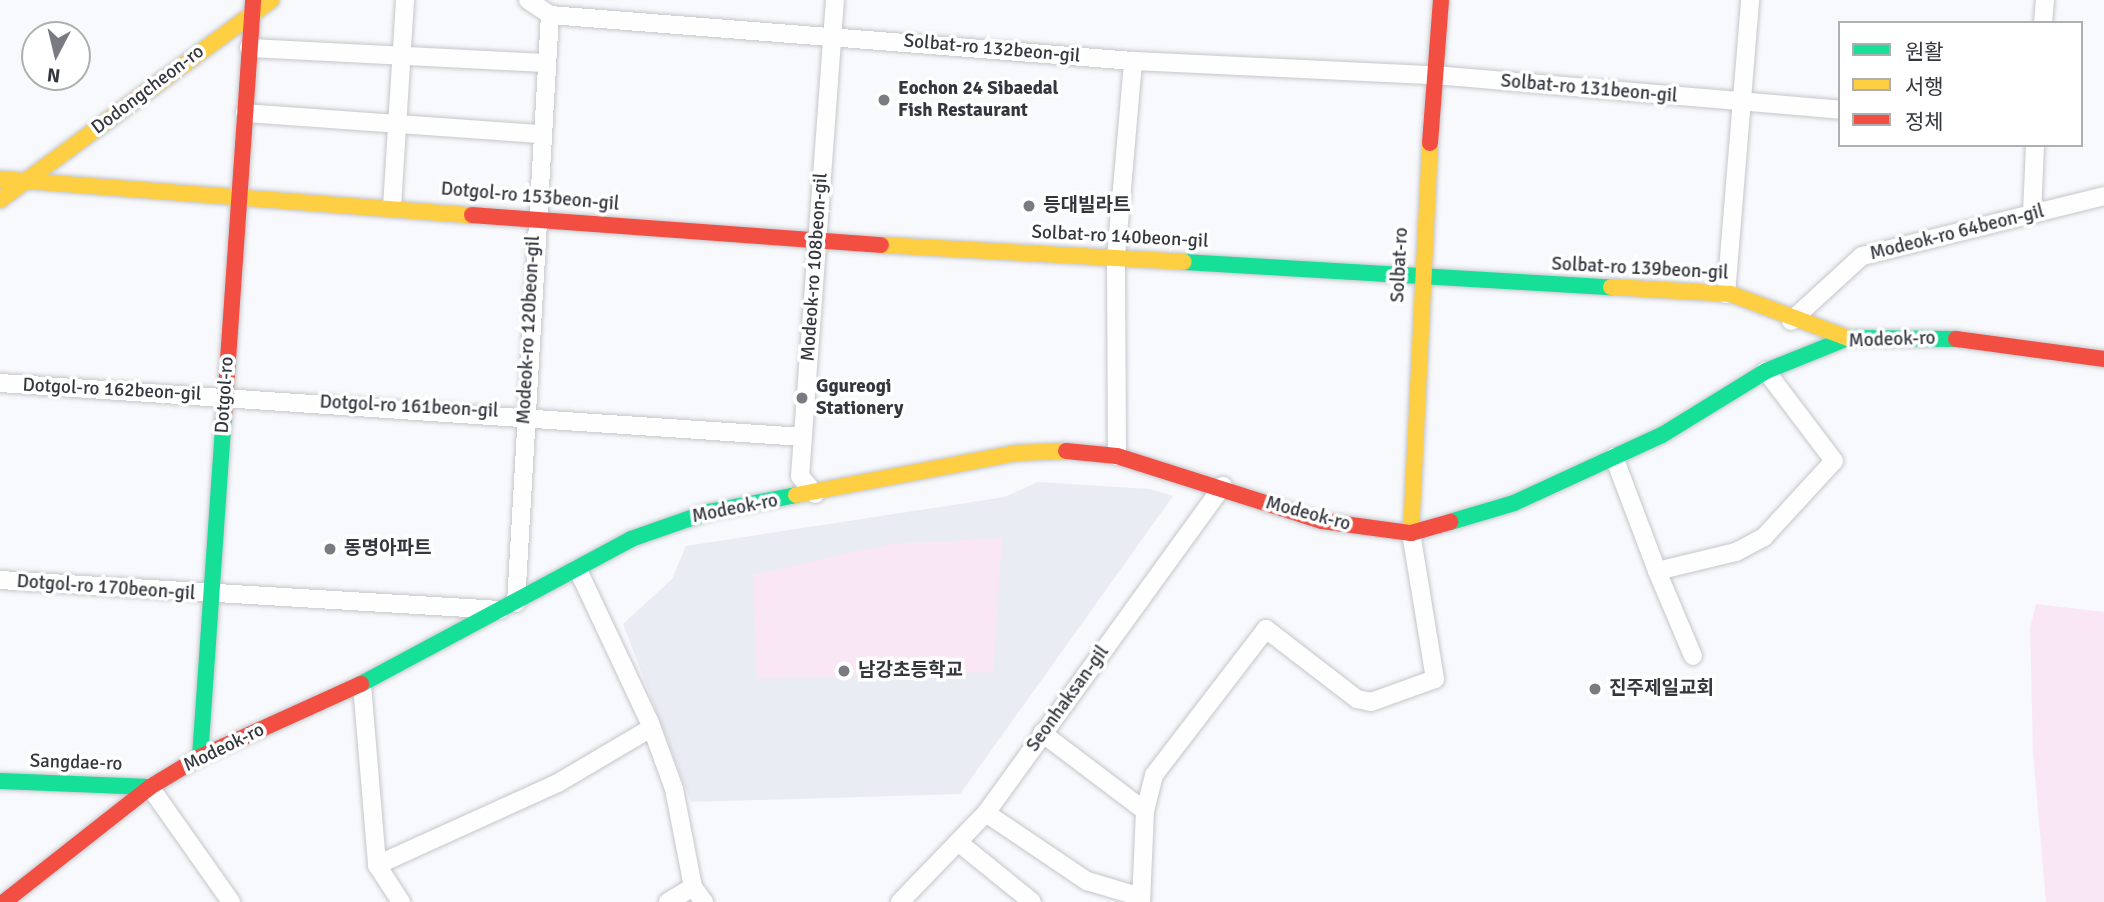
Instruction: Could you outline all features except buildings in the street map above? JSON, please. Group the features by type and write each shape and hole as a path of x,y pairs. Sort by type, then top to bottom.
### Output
{"street":[{"name":"Dodongcheon-ro","path":"0,200 252,7 271,0"},
{"path":"392,207 404,0"},
{"name":"Modeok-ro 108beon-gil","path":"815,494 800,476 835,0"},
{"name":"Solbat-ro","path":"1411,533 1420,277 1441,0"},
{"path":"1726,294 1744,103 1750,0"},
{"path":"2043,21 2045,0"},
{"path":"531,1 550,15"},
{"name":"Dotgol-ro","path":"200,757 252,7"},
{"name":"Solbat-ro 132beon-gil","path":"550,15 832,35 1133,61 1435,75"},
{"name":"Modeok-ro 120beon-gil","path":"510,607 550,15"},
{"path":"250,48 546,63"},
{"path":"1117,456 1116,257 1133,61"},
{"name":"Solbat-ro 131beon-gil","path":"1435,75 1838,110"},
{"path":"245,113 540,134"},
{"path":"2032,214 2035,147"},
{"path":"0,179 239,195"},
{"name":"Dotgol-ro 153beon-gil","path":"239,195 817,241"},
{"name":"Modeok-ro 64beon-gil","path":"1791,321 1862,256 2104,196"},
{"name":"Solbat-ro 140beon-gil","path":"817,241 1420,277"},
{"name":"Solbat-ro 139beon-gil","path":"1420,277 1726,294 1771,304 1791,321 1848,338"},
{"name":"Modeok-ro","path":"4,902 150,787 200,757 362,685 578,570 682,519 1017,453 1117,456 1223,486 1322,521 1411,533 1514,503 1614,457 1766,371 1848,338 1935,336 2104,359"},
{"path":"1657,571 1736,552 1764,537 1834,461 1766,371"},
{"name":"Dotgol-ro 162beon-gil","path":"0,383 225,396"},
{"name":"Dotgol-ro 161beon-gil","path":"225,396 525,414 802,437"},
{"path":"1614,457 1693,656"},
{"name":"Seonhaksan-gil","path":"900,902 986,813 1223,486"},
{"path":"986,813 1105,897 1141,900 1144,811 1154,775 1266,629 1357,699 1371,702 1435,679 1411,533"},
{"path":"578,570 651,728 674,789 693,887 704,902"},
{"name":"Dotgol-ro 170beon-gil","path":"0,580 211,595"},
{"path":"211,595 312,603 510,607"},
{"path":"362,685 377,865 401,902"},
{"path":"377,865 490,815 651,728"},
{"path":"1042,733 1144,811"},
{"name":"Sangdae-ro","path":"0,781 150,787"},
{"path":"150,787 231,902"},
{"path":"958,842 1032,902"},
{"path":"668,902 693,887"}],"shaded area":[{"name":"남강초등학교","path":"1038,482 1150,489 1173,496 960,794 691,802 623,624 672,579 686,546 1005,497"},
{"path":"1002,538 993,672 757,679 753,575 891,544"},
{"path":"2036,604 2104,612 2104,902 2046,902 2033,753 2030,628"}],"traffic: fast":[{"path":"1184,262 1611,287"},
{"path":"1450,522 1514,503 1662,435 1766,371 1848,338 1956,339"},
{"path":"200,757 224,417"},
{"path":"361,684 631,539 708,512 796,495"},
{"path":"0,781 150,787"}],"traffic: slow":[{"path":"0,200 271,0"},
{"path":"1411,533 1430,143"},
{"path":"0,179 472,215"},
{"path":"881,245 1184,262"},
{"path":"1611,287 1731,294 1848,338"},
{"path":"796,495 1017,453 1066,451"}],"traffic: jam":[{"path":"224,417 253,0"},
{"path":"1430,143 1441,0"},
{"path":"472,215 881,245"},
{"path":"1956,339 2104,359"},
{"path":"1066,451 1117,456 1322,521 1411,533 1450,522"},
{"path":"4,902 150,787 200,757 361,684"}],"place":[{"name":"Eochon 24 Sibaedal Fish Restaurant","path":"884,100"},
{"name":"등대빌라트","path":"1029,206"},
{"name":"Ggureogi Stationery","path":"802,398"},
{"name":"동명아파트","path":"330,549"},
{"name":"남강초등학교","path":"844,671"},
{"name":"진주제일교회","path":"1595,689"}]}
